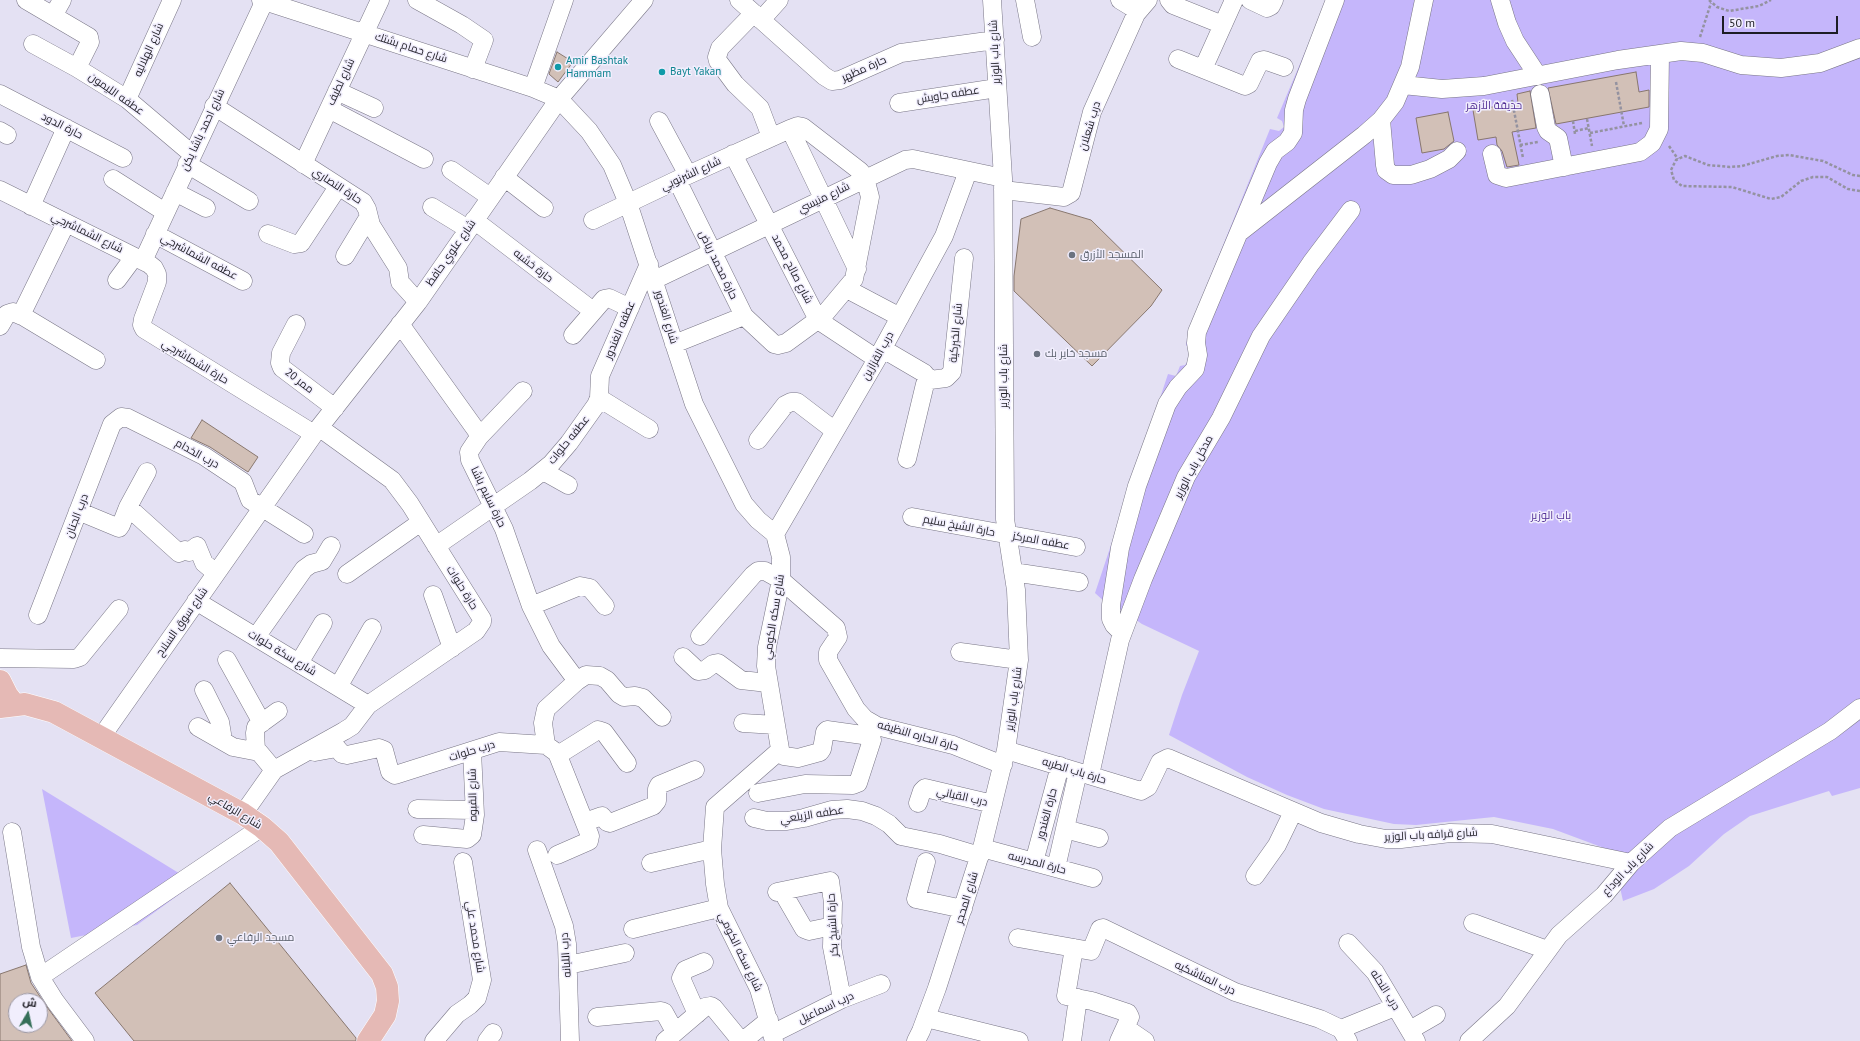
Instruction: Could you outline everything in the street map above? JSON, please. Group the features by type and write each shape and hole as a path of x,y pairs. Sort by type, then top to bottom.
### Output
{"main road":[{"path":"0,681 7,695 8,706"},
{"name":"شارع الرفاعي","path":"8,706 25,704 45,708 102,736 262,826 289,854 382,974 387,988 388,1001 384,1015 368,1041"}],"street":[{"path":"26,0 90,40 77,68"},
{"path":"53,16 62,0"},
{"name":"شارع الهلاليه","path":"127,99 172,0"},
{"name":"شارع حمام بشتك","path":"263,0 533,88 559,99"},
{"name":"شارع احمد باشا يكن","path":"117,280 138,259 155,234 263,0"},
{"name":"شارع لطيف","path":"303,164 380,0"},
{"path":"417,0 462,25 484,40 473,68"},
{"path":"533,88 564,0"},
{"name":"شارع علوي حافظ","path":"263,509 317,431 418,302 559,99 644,0"},
{"name":"حارة مظهر","path":"739,0 824,76 832,81 840,80 901,53 995,40"},
{"path":"771,137 760,108 735,84 718,61 718,52 723,44 779,0"},
{"name":"شارع باب الوزير","path":"992,0 1003,184 1006,534 1016,590 1019,660 1005,758"},
{"path":"1025,0 1032,37"},
{"path":"1120,0 1143,5"},
{"path":"1169,0 1173,5 1223,25"},
{"path":"1203,69 1234,0"},
{"path":"1250,0 1270,4"},
{"path":"1122,633 1114,626 1111,613 1115,577 1128,517 1137,486 1167,404 1178,387 1195,369 1198,355 1196,343 1197,332 1271,157 1275,151 1287,142 1293,133 1294,110 1297,98 1334,0"},
{"path":"1238,234 1381,120 1395,102 1404,85 1410,67 1424,0"},
{"path":"1500,0 1515,41 1538,76"},
{"name":"درب شعلان","path":"1003,184 1064,197 1070,194 1092,112 1143,5"},
{"name":"عطفه الليمون","path":"33,44 77,68 127,99 190,159 249,201"},
{"path":"1404,85 1442,89 1461,88 1538,76 1618,60 1681,51 1695,52 1741,65 1781,68 1820,63 1860,48"},
{"path":"1492,154 1496,172 1499,177 1506,178 1596,162 1632,154 1646,148 1656,137 1659,120 1660,54"},
{"path":"1178,59 1245,86 1250,84 1259,63 1262,60 1284,67"},
{"name":"عطفه جاويش","path":"899,103 998,88"},
{"path":"338,91 374,108"},
{"name":"حارة الدود","path":"0,94 123,158"},
{"path":"1540,94 1546,127 1548,131 1558,138 1564,167"},
{"name":"شارع الغندور","path":"559,99 589,131 612,166 628,203 652,272 694,404 744,504 758,520 775,534"},
{"name":"حارة النصاري","path":"214,106 363,202 367,208 368,218 398,268 400,282 418,302"},
{"path":"329,109 424,159"},
{"path":"1381,120 1386,170 1393,176 1401,176 1430,169 1444,162 1457,151"},
{"name":"حارة محمد رياض","path":"659,121 712,252 744,316 770,341 778,345 786,343 818,320"},
{"path":"818,320 832,307 854,279 857,269 870,197 865,178 860,171 806,129 798,126 790,129 857,269"},
{"path":"31,206 66,128"},
{"name":"شارع الشرنوبي","path":"593,220 733,154 790,129"},
{"name":"شارع صالح محمد","path":"733,154 818,320 880,354 924,374 930,380"},
{"name":"شارع منيسي","path":"652,272 712,252 905,160 913,159 968,171 1003,184"},
{"path":"451,170 490,197"},
{"name":"درب القزازين","path":"775,534 880,354 944,236 968,171"},
{"path":"504,177 544,208"},
{"path":"113,179 165,212"},
{"path":"268,234 294,244 301,243 338,186"},
{"name":"شارع الشماشرجي","path":"0,190 138,259"},
{"path":"175,192 206,208"},
{"name":"حارة خشبه","path":"432,207 471,224 593,311"},
{"name":"مدخل باب الوزير","path":"1056,868 1065,830 1084,774 1122,633 1186,477 1221,418 1261,336 1311,263 1351,210"},
{"path":"345,256 368,218"},
{"path":"22,316 22,313 66,224"},
{"name":"عطفه الشماشرجي","path":"155,234 243,281"},
{"name":"شارع الخبركية","path":"930,380 946,378 952,372 964,258"},
{"name":"حارة الشماشرجي","path":"138,259 154,268 157,274 157,282 143,319 142,325 144,329 317,431"},
{"name":"عطفه الغندور","path":"599,398 600,376 630,308 652,272"},
{"path":"847,289 900,317"},
{"path":"573,335 602,300 606,298 630,308"},
{"path":"0,326 8,314 13,312 96,360"},
{"path":"674,344 744,316"},
{"name":"ممر 20","path":"296,324 281,353 280,363 282,368 335,408"},
{"path":"400,324 476,430 478,437 523,391"},
{"path":"907,459 925,384 930,380"},
{"path":"599,398 649,429"},
{"name":"عطفه حلوات","path":"436,546 543,471 569,444 596,405 599,398"},
{"path":"758,440 786,405 791,402 797,402 835,431"},
{"name":"درب الخدام","path":"117,419 128,418 204,456 243,482 250,500 304,534"},
{"name":"درب الجنان","path":"38,615 112,424 117,419"},
{"name":"حارة حلوات","path":"274,770 352,726 368,705 479,629 482,619 405,496 392,480 317,431"},
{"name":"حارة سليم باشا","path":"478,437 468,456 504,529 531,606 551,646 577,681"},
{"path":"543,471 568,485"},
{"path":"78,511 117,528 121,526 128,507 148,472"},
{"path":"128,507 179,553 185,550 189,552 197,546 204,563 216,573"},
{"name":"شارع سوق السلاح","path":"102,736 196,601 263,509"},
{"name":"حارة الشيخ سليم","path":"912,517 1006,534"},
{"path":"346,574 421,522"},
{"name":"شارع سكه الكومي","path":"772,1032 759,989 719,908 712,849 715,807 778,752 780,742 766,666 767,647 781,580 781,557 775,534"},
{"name":"عطفه المركز","path":"1006,534 1076,547"},
{"path":"256,637 304,569 311,564 322,561 331,546"},
{"name":"حارة الحاره النظيفه","path":"700,636 758,571 765,571 781,580 836,628 838,637 828,652 828,660 856,709 865,719 877,726 1005,758"},
{"path":"1013,572 1079,582"},
{"path":"531,606 580,586 590,588 604,606"},
{"path":"433,596 452,648"},
{"name":"شارع سكة حلوات","path":"196,601 368,705"},
{"path":"0,658 74,659 80,657 119,609"},
{"path":"299,663 323,623"},
{"path":"338,687 372,628"},
{"path":"960,652 1019,660"},
{"path":"682,657 698,671 704,670 713,664 718,664 741,680 768,683"},
{"path":"227,660 262,723"},
{"path":"557,855 589,842 590,836 552,750 543,723 546,709 577,681 586,675 593,674 607,680 622,696 644,698 662,717"},
{"path":"204,690 220,722 222,734 221,740"},
{"name":"شارع باب الوداع","path":"1469,1041 1507,1006 1547,950 1572,922 1604,896 1631,863 1670,828 1830,730 1860,708"},
{"path":"256,750 255,730 278,711"},
{"path":"743,723 776,725"},
{"path":"198,727 237,748 256,750 274,770 242,814"},
{"path":"552,750 598,730 604,732 627,763"},
{"path":"758,793 805,784 853,785 858,783 872,740 870,736 827,730 825,732 822,749 820,752 798,758 784,756 778,752"},
{"name":"درب حلوات","path":"302,754 337,748 342,754 347,755 379,748 384,750 390,772 395,775 499,742 552,750"},
{"name":"شارع القبوه","path":"423,835 470,838 474,828 472,751"},
{"name":"حارة باب الطربه","path":"1005,758 1060,766 1141,791"},
{"name":"شارع المحجر","path":"916,1041 926,1018 981,852 1005,758"},
{"name":"شارع قرافه باب الوزير","path":"1141,791 1148,787 1160,762 1168,758 1293,812 1345,830 1372,837 1401,839 1450,833 1492,834 1631,863"},
{"name":"حارة الغندور","path":"1034,862 1060,766"},
{"path":"585,822 602,816 607,822 610,823 653,806 657,801 657,789 659,785 695,770"},
{"name":"درب القباني","path":"918,803 922,791 925,788 993,804"},
{"path":"417,809 474,810"},
{"name":"عطفه الزيلعي","path":"754,818 787,821 832,810 847,809 862,811 876,816 888,824 901,836 981,852"},
{"path":"1255,876 1277,845 1293,812"},
{"path":"40,977 262,826"},
{"path":"1065,830 1099,838"},
{"path":"12,832 31,947 40,977 55,1001 85,1041"},
{"path":"651,863 712,849"},
{"name":"درب اللبانه","path":"537,850 564,926 568,965 570,1041"},
{"name":"حارة المدرسه","path":"981,852 1034,862 1093,878"},
{"name":"شارع محمد علي","path":"434,1041 457,1014 477,998 482,980 464,862"},
{"path":"926,862 916,899 963,909"},
{"name":"حارة الشيخ بكر","path":"833,926 809,931 804,929 781,895 829,881 833,903 833,926 832,947 842,999"},
{"path":"633,929 719,908"},
{"path":"1473,923 1547,950"},
{"name":"درب المناشكيه","path":"1074,948 1091,951 1100,929 1103,928 1235,992 1299,1011 1344,1035"},
{"path":"1018,938 1074,948 1066,996 1092,1001 1128,1013 1130,1017 1123,1035 1145,1041"},
{"name":"درب النحله","path":"1348,942 1375,972 1413,1036"},
{"path":"568,965 625,953"},
{"path":"697,1014 681,978 685,970 704,962"},
{"name":"درب اسماعيل","path":"742,1041 772,1032 842,999 881,984"},
{"path":"1072,1041 1078,998"},
{"path":"597,1017 661,1011 664,1012 670,1037 705,1007 711,1006 742,1041"},
{"path":"1344,1035 1395,1006"},
{"path":"1413,1036 1436,1015"},
{"path":"926,1018 1019,1041"}],"path":[{"path":"1709,0 1711,3 1724,10 1735,11 1759,6 1771,0"},
{"path":"1695,52 1711,3"},
{"path":"1616,82 1624,126"},
{"path":"1512,100 1526,175"},
{"path":"1587,119 1596,162"},
{"path":"1590,133 1659,120"},
{"path":"1575,131 1589,128"},
{"path":"1860,176 1853,175 1823,160 1789,155 1777,156 1742,166 1730,167 1708,165 1685,156 1676,160 1671,170 1674,180 1682,186 1732,187 1771,199 1781,197 1801,181 1813,177 1827,178 1848,189 1860,191"}],"green space":[{"name":"باب الوزير","path":"1327,0 1860,0 1860,788 1832,796 1829,791 1750,816 1724,834 1689,866 1654,889 1623,901 1612,851 1553,829 1494,817 1416,825 1394,824 1324,809 1287,795 1247,777 1169,735 1182,695 1199,651 1142,624 1117,607 1106,603 1095,593 1168,374 1176,376 1180,366 1185,365 1190,358 1189,349 1186,345 1190,327 1270,129 1279,131 1284,127 1282,121 1277,118"},
{"path":"42,789 195,883 137,925 71,938"}],"building":[{"name":"Amir Bashtak Hammam","path":"557,52 573,62 558,82 549,74"},
{"path":"1636,72 1639,92 1649,90 1649,107 1556,124 1548,88"},
{"path":"1530,91 1536,128 1512,132 1519,165 1507,167 1502,151 1497,145 1496,137 1478,140 1473,110 1518,103 1517,94"},
{"path":"1448,112 1454,141 1444,149 1422,153 1416,118"},
{"name":"المسجد الأزرق","path":"1050,208 1091,220 1162,290 1151,306 1092,366 1014,291 1014,276 1021,219"},
{"path":"202,420 258,457 248,472 210,447 191,438"},
{"name":"مسجد الرفاعي","path":"230,883 356,1038 356,1041 134,1041 95,993"},
{"path":"26,965 31,983 38,993 8,993 8,1033 48,1033 48,1008 72,1041 0,1041 0,974"}],"place":[{"name":"Amir Bashtak Hammam","path":"558,67"},
{"name":"Bayt Yakan","path":"662,72"},
{"name":"المسجد الأزرق","path":"1072,255"},
{"name":"مسجد خاير بك","path":"1037,354"},
{"name":"مسجد الرفاعي","path":"219,938"}],"park label":[{"name":"حديقة الأزهر","path":"1494,106"}]}
